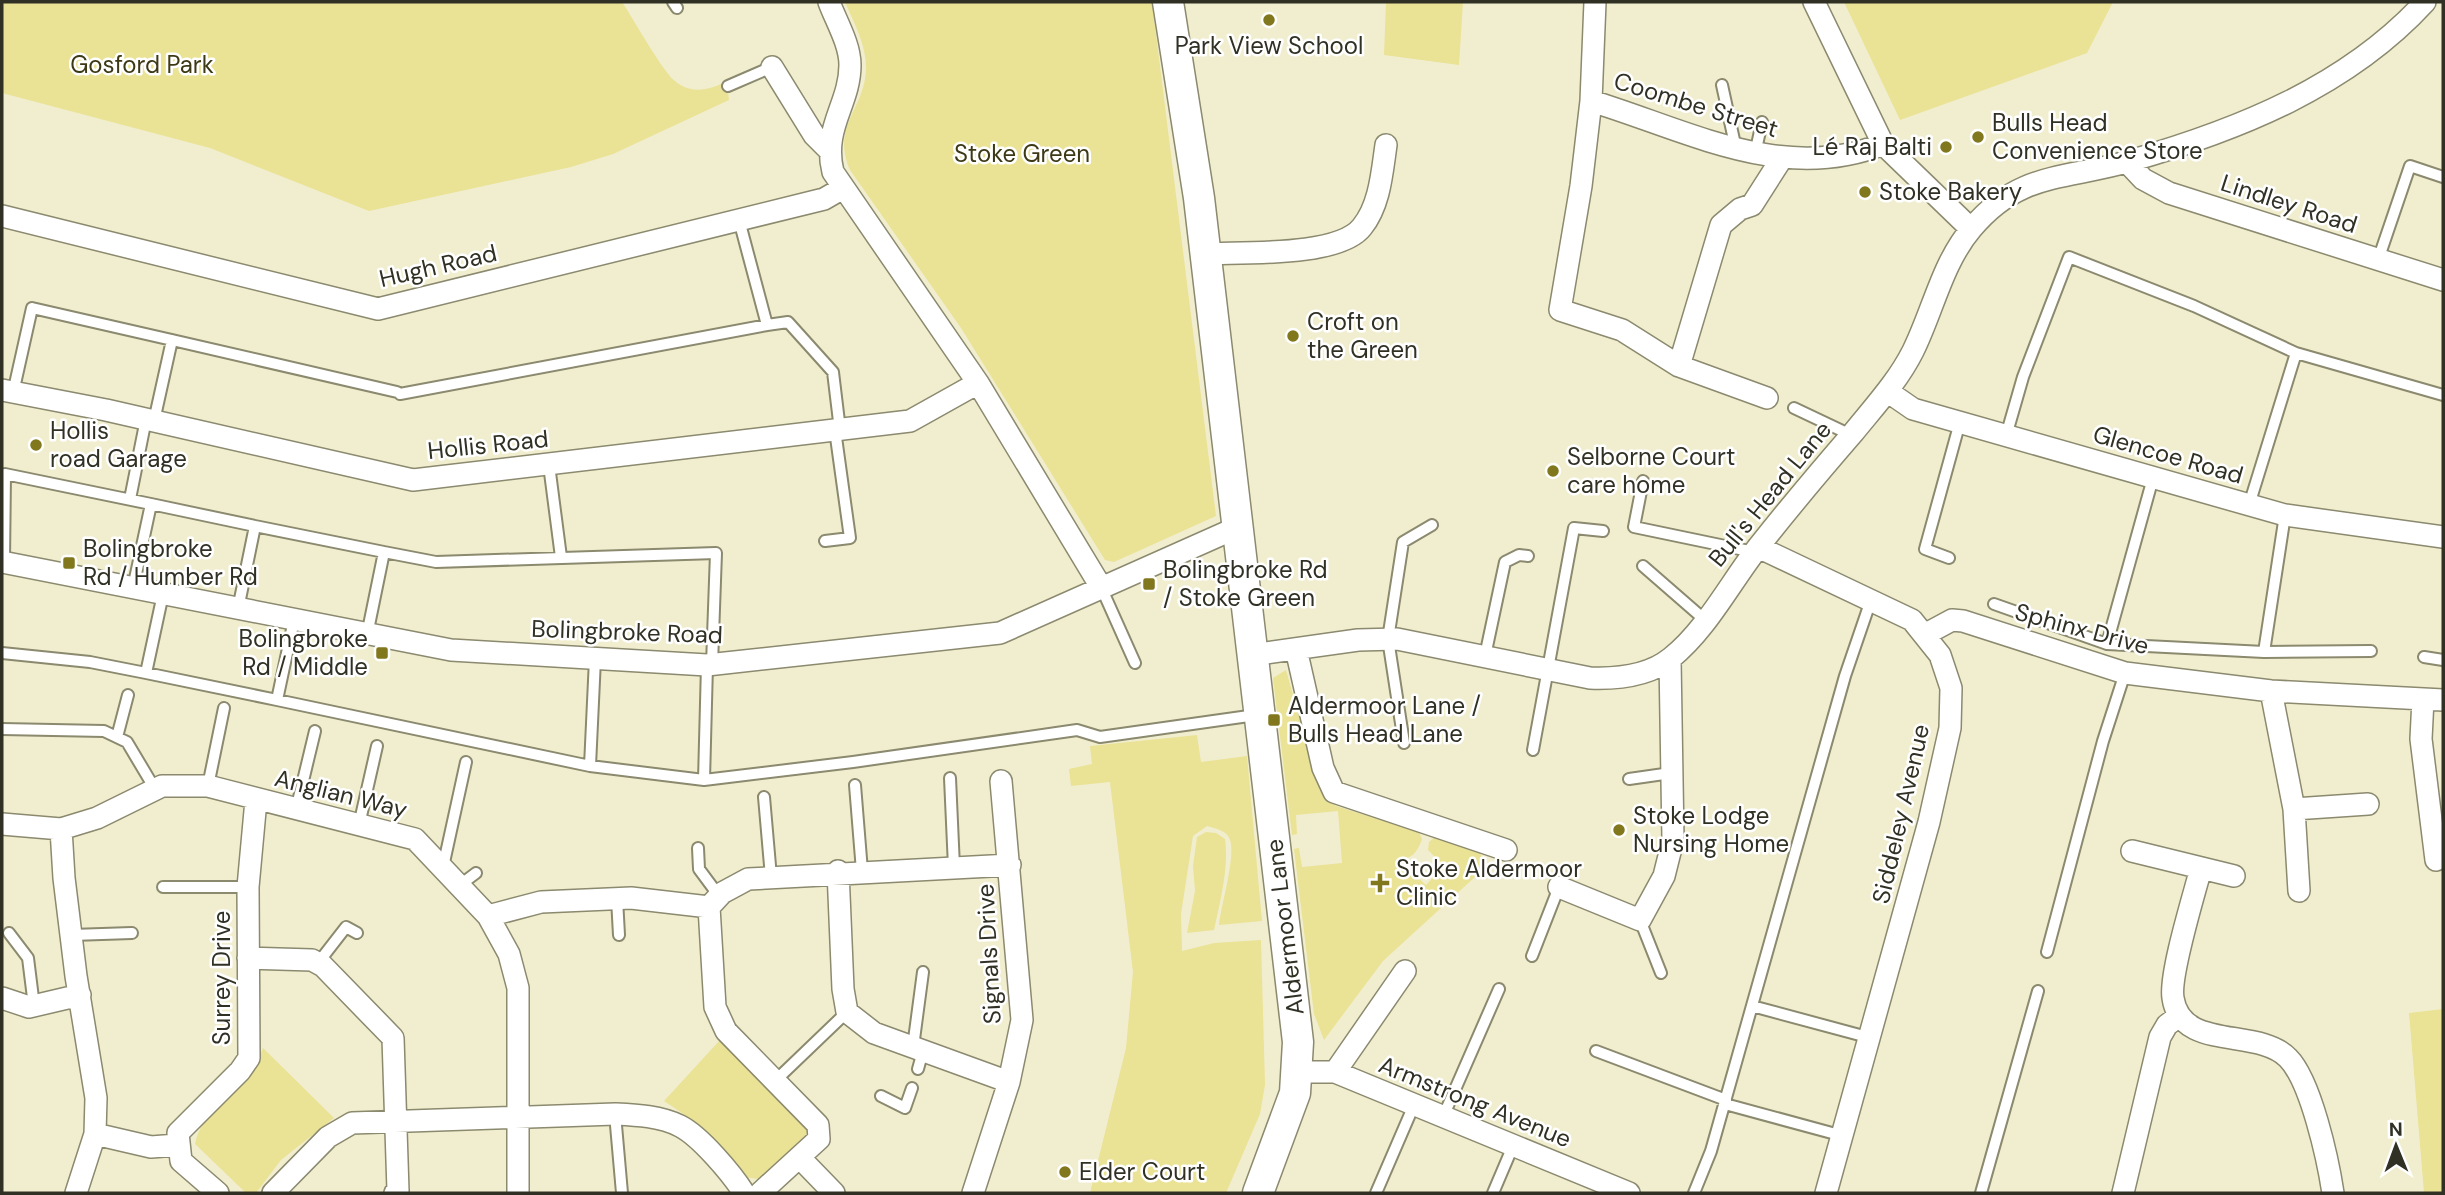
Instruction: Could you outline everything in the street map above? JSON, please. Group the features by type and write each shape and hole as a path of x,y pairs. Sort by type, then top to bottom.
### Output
{"street":[{"path":"829,2 849,54 850,67 830,133 829,150 833,172 900,265 978,383 1101,587"},
{"path":"1168,2 1205,254 1252,655"},
{"name":"Coombe Street","path":"1595,2 1591,101 1746,151 1782,159 1830,159 1883,144"},
{"path":"1814,2 1883,144 1971,229"},
{"name":"Bull's Head Lane","path":"1252,655 1388,639 1608,678 1646,671 1670,659 1705,620 1756,550 1887,391 1912,352 1947,270 1971,229 2018,188 2127,162 2205,137 2314,91 2366,58 2425,2"},
{"path":"772,67 814,135 829,150"},
{"path":"1591,101 1581,186 1560,310 1622,330 1679,366 1768,398"},
{"path":"1205,254 1321,246 1352,237 1362,228 1372,208 1381,180 1386,145"},
{"path":"1679,366 1721,225 1740,209 1752,205 1782,159"},
{"name":"Lindley Road","path":"2127,162 2143,179 2169,193 2443,280"},
{"name":"Hugh Road","path":"2,216 378,309 824,199 842,188"},
{"name":"Hollis Road","path":"7,391 150,420 413,480 910,421 978,383"},
{"name":"Glencoe Road","path":"1887,391 1913,408 2285,515 2443,537"},
{"name":"Bolingbroke Road","path":"3,562 451,650 710,664 1000,633 1236,528"},
{"name":"Siddeley Avenue","path":"1756,550 1912,620 1926,634 1947,670 1951,688 1950,728 1929,822 1826,1193"},
{"name":"Sphinx Drive","path":"1926,634 1952,621 1963,621 2125,673 2271,691 2433,700"},
{"path":"1296,649 1324,768 1334,792 1507,850"},
{"name":"Aldermoor Lane","path":"1252,655 1298,1042 1298,1072 1284,1128 1258,1193"},
{"path":"1559,887 1640,920 1664,876 1673,840 1670,659"},
{"path":"2271,691 2294,809 2299,891"},
{"path":"2433,700 2421,739 2435,860"},
{"name":"Signals Drive","path":"973,1193 1009,1082 1021,1020 1001,781"},
{"name":"Anglian Way","path":"2,824 61,829 97,818 155,789 180,784 208,786 415,839 443,867 468,879 509,954 518,988 518,1193"},
{"name":"Surrey Drive","path":"177,1145 178,1133 183,1126 240,1071 249,1058 248,887 256,800"},
{"path":"2294,809 2368,804"},
{"path":"61,829 64,878 96,1098 96,1135 76,1193"},
{"path":"2132,851 2234,876"},
{"name":"Signals Drive","path":"714,902 748,878 1010,865"},
{"path":"2201,868 2173,982 2172,995 2179,1016 2206,1033 2264,1044 2288,1057 2303,1080 2333,1193"},
{"path":"838,872 843,989 847,1012 874,1033 918,1056 1009,1082"},
{"path":"488,916 541,902 617,899 714,902 715,1007 726,1031 818,1125 819,1139 801,1159 760,1193"},
{"path":"247,958 294,958 318,963 393,1038 398,1191 395,1193"},
{"path":"1335,1072 1405,971"},
{"path":"2,998 34,1006 80,995"},
{"path":"2123,1193 2160,1037 2167,1025 2179,1016"},
{"name":"Armstrong Avenue","path":"1298,1072 1335,1072 1616,1191"},
{"path":"273,1193 339,1128 352,1123 397,1119 615,1114 647,1116 681,1126 716,1158 744,1193"},
{"path":"96,1135 151,1147 177,1145 181,1161 218,1193"},
{"path":"801,1159 835,1193"}],"lane":[{"path":"728,86 772,67"},
{"path":"1722,85 1746,151"},
{"path":"1746,151 1762,122"},
{"path":"2378,260 2410,166 2443,177"},
{"path":"739,220 767,325"},
{"path":"2006,436 2023,377 2069,257 2194,306 2296,353 2443,395"},
{"path":"7,391 32,308 399,393 788,322 833,372 850,538 825,541"},
{"path":"130,499 172,340"},
{"path":"2249,505 2296,353"},
{"path":"1794,408 1851,435"},
{"path":"1949,558 1925,549 1960,422"},
{"path":"549,465 561,557"},
{"path":"3,562 5,474 436,562 716,553 704,780"},
{"path":"2107,644 2153,478"},
{"path":"1643,481 1634,527 1756,550"},
{"path":"133,588 151,504"},
{"path":"2264,652 2285,515"},
{"path":"1404,743 1388,639 1403,542 1432,525"},
{"path":"238,609 255,526"},
{"path":"1533,750 1574,528 1603,531"},
{"path":"367,635 384,552"},
{"path":"1485,656 1505,562 1519,555 1528,556"},
{"path":"1643,566 1705,620"},
{"path":"1101,587 1135,663"},
{"path":"146,673 163,594"},
{"path":"1694,1193 1712,1150 1845,676 1871,600"},
{"path":"1994,604 2107,644 2264,652 2371,651"},
{"path":"277,700 294,620"},
{"path":"2,653 90,662 590,766 704,780 1077,730 1100,737 1259,715"},
{"path":"2424,657 2443,660"},
{"path":"590,766 595,659"},
{"path":"2047,952 2103,741 2125,673"},
{"path":"117,737 128,695"},
{"path":"208,786 224,708"},
{"path":"2,729 104,731 127,741 155,789"},
{"path":"296,810 315,732"},
{"path":"359,825 377,746"},
{"path":"443,867 466,762"},
{"path":"1629,779 1671,773"},
{"path":"950,778 954,867"},
{"path":"855,785 862,871"},
{"path":"764,797 771,877"},
{"path":"698,848 699,869 714,902"},
{"path":"163,887 248,887"},
{"path":"1532,956 1559,887"},
{"path":"617,899 619,936"},
{"path":"1640,920 1661,973"},
{"path":"318,963 346,927 357,933"},
{"path":"9,933 28,958 34,1006"},
{"path":"72,935 132,933"},
{"path":"918,1056 923,972"},
{"path":"1443,1117 1499,989"},
{"path":"1981,1193 2038,991"},
{"path":"1752,1006 1871,1038"},
{"path":"775,1081 847,1012"},
{"path":"1596,1051 1725,1102 1843,1136"},
{"path":"881,1096 905,1108 912,1088"},
{"path":"1376,1193 1414,1105"},
{"path":"615,1114 622,1193"},
{"path":"1493,1193 1513,1146"}],"green space":[{"name":"Gosford Park","path":"2,2 622,2 655,56 675,81 687,88 701,90 727,81 729,100 613,154 571,167 369,211 210,148 2,93"},
{"name":"Stoke Green","path":"845,2 1152,2 1216,516 1114,562 1105,560 961,328 850,170 844,141 864,84 866,61 859,35"},
{"path":"1386,2 1463,2 1459,65 1384,55"},
{"path":"1844,2 2113,2 2087,53 1900,120"},
{"path":"1286,670 1320,790 1326,800 1336,806 1419,832 1422,839 1418,848 1410,857 1397,860 1398,869 1415,875 1426,885 1444,866 1428,850 1429,842 1435,837 1478,850 1487,866 1383,961 1324,1040 1314,1014 1294,849 1299,848 1302,867 1342,863 1338,811 1296,815 1297,834 1292,835 1273,678"},
{"path":"1197,735 1201,762 1247,756 1262,921 1219,925 1230,869 1231,847 1226,834 1207,826 1193,836 1181,914 1182,951 1214,943 1261,940 1265,1085 1260,1114 1226,1193 1090,1193 1126,1048 1133,972 1110,782 1071,786 1069,769 1092,764 1090,746"},
{"path":"1206,832 1216,833 1225,839 1226,862 1221,896 1214,930 1187,933 1195,891 1193,866 1197,837"},
{"path":"2443,1009 2443,1193 2424,1193 2409,1013"},
{"path":"720,1040 806,1123 808,1133 758,1179 745,1177 682,1113 664,1101"},
{"path":"263,1048 334,1118 281,1160 256,1193 246,1193 195,1144 207,1118 247,1073"}],"place":[{"name":"Park View School","path":"1269,20"},
{"name":"Bulls Head Convenience Store","path":"1978,137"},
{"name":"Lé Raj Balti","path":"1946,147"},
{"name":"Stoke Bakery","path":"1865,192"},
{"name":"Croft on the Green","path":"1293,336"},
{"name":"Hollis road Garage","path":"36,445"},
{"name":"Selborne Court care home","path":"1553,471"},
{"name":"Bolingbroke Rd / Humber Rd","path":"69,563"},
{"name":"Bolingbroke Rd / Stoke Green","path":"1149,584"},
{"name":"Bolingbroke Rd / Middle","path":"382,653"},
{"name":"Aldermoor Lane / Bulls Head Lane","path":"1274,720"},
{"name":"Stoke Lodge Nursing Home","path":"1619,830"},
{"name":"Stoke Aldermoor Clinic","path":"1380,883"},
{"name":"Elder Court","path":"1065,1172"}]}
